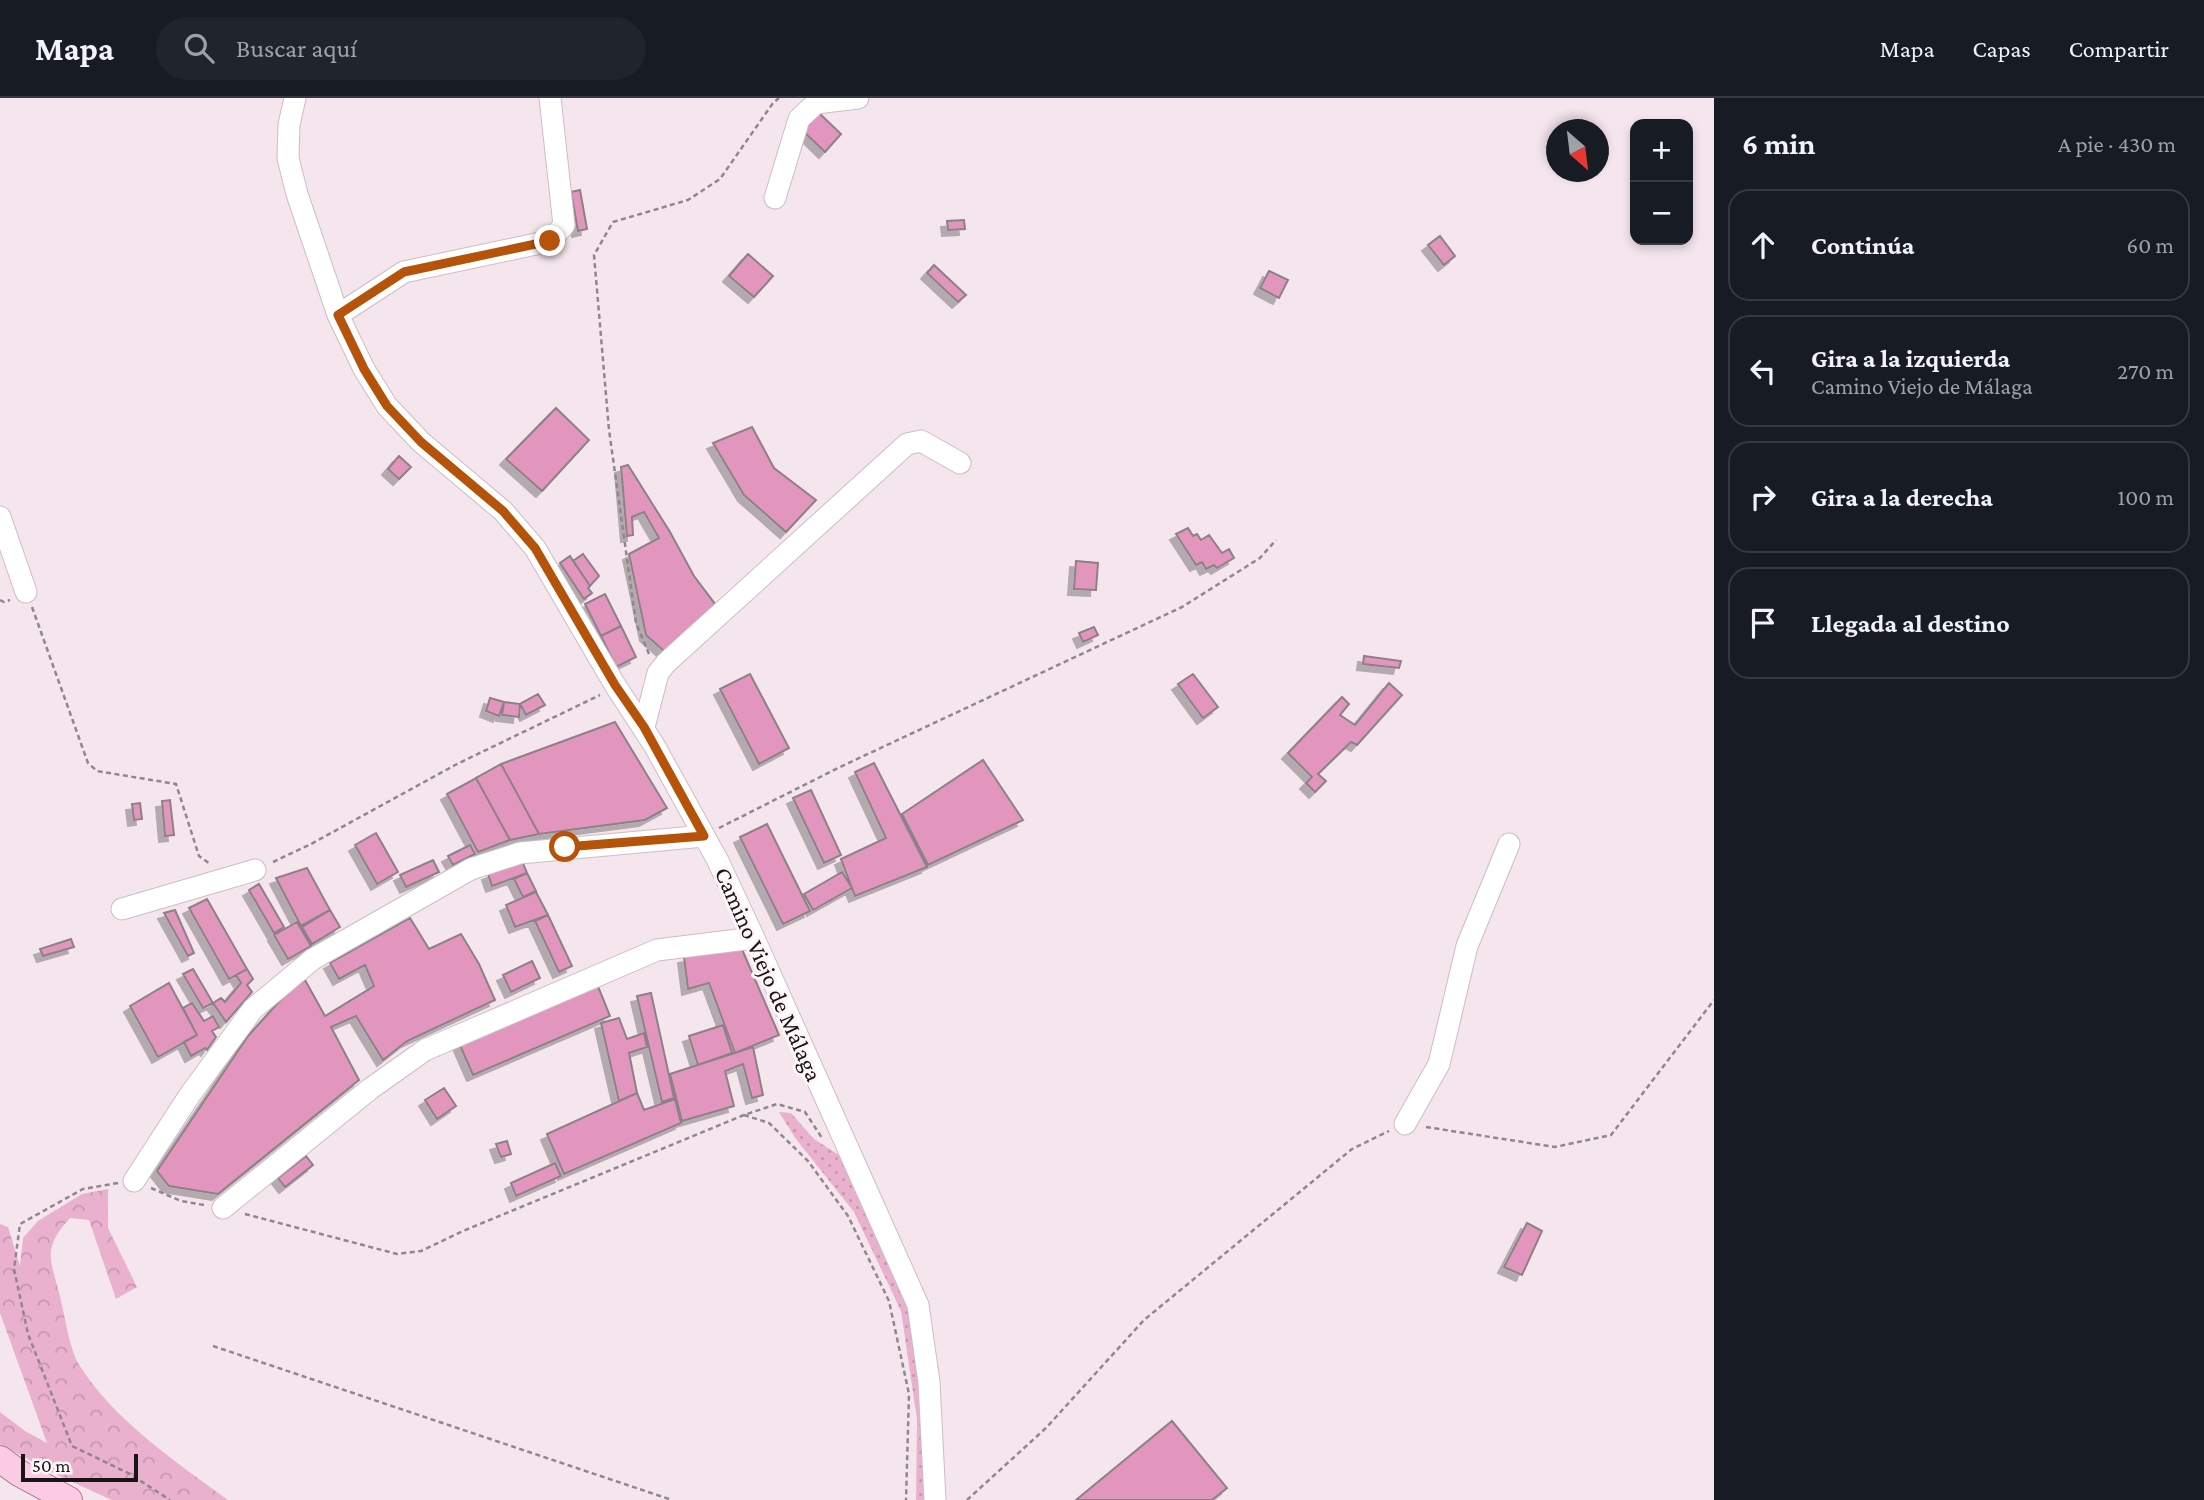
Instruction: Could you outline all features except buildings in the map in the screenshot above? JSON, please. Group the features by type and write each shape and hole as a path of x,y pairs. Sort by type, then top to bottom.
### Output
{"main road":[{"path":"0,1459 19,1473 69,1500"}],"street":[{"name":"Camino Viejo de Málaga","path":"295,98 289,125 288,158 297,194 338,315 364,369 387,406 421,442 503,511 535,548 615,685 644,727 718,861 754,937 918,1305 929,1382 935,1500"},
{"path":"338,315 404,272 550,241 564,225 550,98"},
{"path":"775,198 799,118 816,103 858,98"},
{"path":"644,727 658,673 666,663 907,444 922,441 960,463"},
{"path":"0,517 26,592"},
{"path":"134,1181 189,1096 253,1009 313,959 471,869 520,853 704,836"},
{"path":"1405,1124 1439,1065 1467,946 1509,844"},
{"path":"122,909 255,870"},
{"path":"223,1208 370,1089 425,1050 657,950 754,937"}],"path":[{"path":"658,673 636,623 609,430 594,255 613,222 688,200 720,179 779,98"},
{"path":"704,836 839,767 1182,607 1260,558 1276,540"},
{"path":"26,592 88,763 97,771 176,784 199,856 215,869"},
{"path":"255,870 310,844 457,764 592,700 615,685"},
{"path":"967,1500 1046,1428 1144,1320 1352,1149 1405,1124 1555,1147 1611,1135 1714,1000"},
{"path":"170,1500 130,1475 72,1446 29,1334 13,1269 20,1224 83,1189 134,1181 181,1201 223,1208 397,1254 421,1251 463,1231 744,1115 777,1104 805,1112 823,1139 837,1148 849,1148"},
{"path":"744,1115 769,1123 808,1161 848,1216 889,1301 909,1394 906,1500"},
{"path":"213,1346 672,1500"}],"green space":[{"path":"779,1112 791,1113 814,1139 850,1162 910,1308 926,1422 928,1500 916,1500 917,1419 901,1311 854,1212 796,1139"},
{"path":"108,1189 108,1228 137,1287 116,1299 89,1220 70,1218 55,1238 51,1263 75,1357 92,1384 127,1421 166,1455 228,1500 112,1500 59,1476 0,1444 0,1412 47,1443 0,1313 0,1224 8,1227 20,1266 23,1238 38,1221 82,1194"}],"route":[{"path":"550,241 404,272 338,315 364,369 387,406 421,442 503,511 535,548 615,685 644,727 704,836 565,847"}]}
